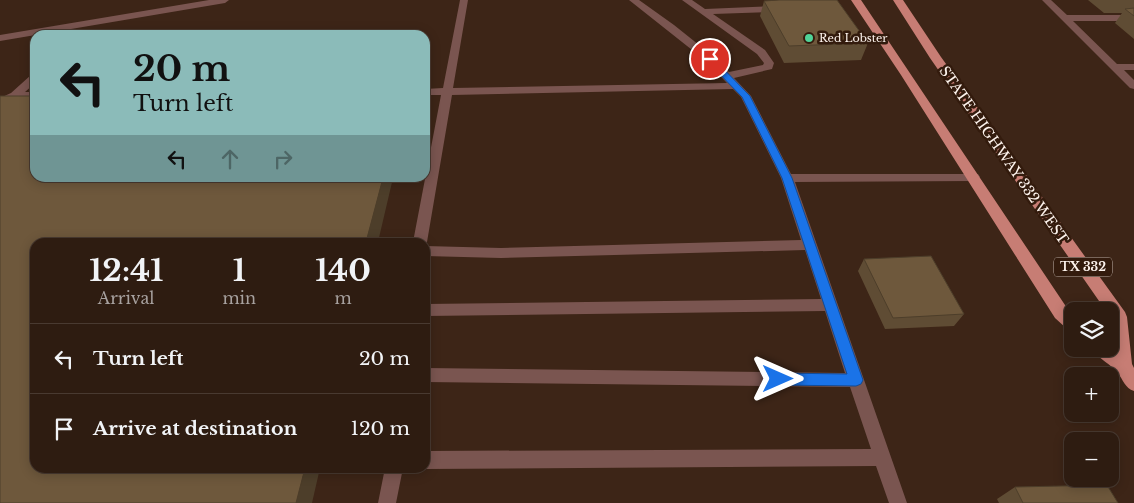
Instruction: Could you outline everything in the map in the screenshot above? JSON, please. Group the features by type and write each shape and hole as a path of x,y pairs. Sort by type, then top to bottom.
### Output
{"main road":[{"name":"TX 332","path":"856,0 1064,316"},
{"name":"STATE HIGHWAY 332 WEST","path":"898,0 936,58 1119,317 1123,366"},
{"name":"STATE HIGHWAY 332 WEST","path":"1112,357 1123,366 1134,384"}],"lane":[{"path":"46,30 225,0"},
{"path":"421,238 464,0"},
{"path":"633,0 671,27 710,59 746,96 787,178 898,503"},
{"path":"430,92 732,81 768,67 769,63 761,52 686,0"},
{"path":"704,12 803,8 799,0"},
{"path":"1046,0 1134,86"},
{"path":"1064,18 1134,18"},
{"path":"84,30 93,22"},
{"path":"0,38 30,33"},
{"path":"1115,67 1134,67"},
{"path":"0,102 15,95 30,81"},
{"path":"15,95 30,95"},
{"path":"787,178 974,177"},
{"path":"430,252 501,253 809,244"},
{"path":"430,310 830,305"},
{"path":"430,375 856,380"},
{"path":"430,460 882,457"},
{"path":"387,503 393,473"}],"building":[{"path":"837,0 868,43 789,46 764,1"},
{"path":"1134,8 1134,16 1125,9"},
{"path":"0,96 30,96 30,182 382,182 367,238 30,238 30,473 304,473 296,503 0,503"},
{"path":"931,256 964,314 893,318 864,259"},
{"path":"1015,487 1108,487 1118,503 1023,503"}],"place":[{"name":"Red Lobster","path":"809,38"}],"route":[{"path":"710,59 746,96 787,178 856,380 778,379"}]}
